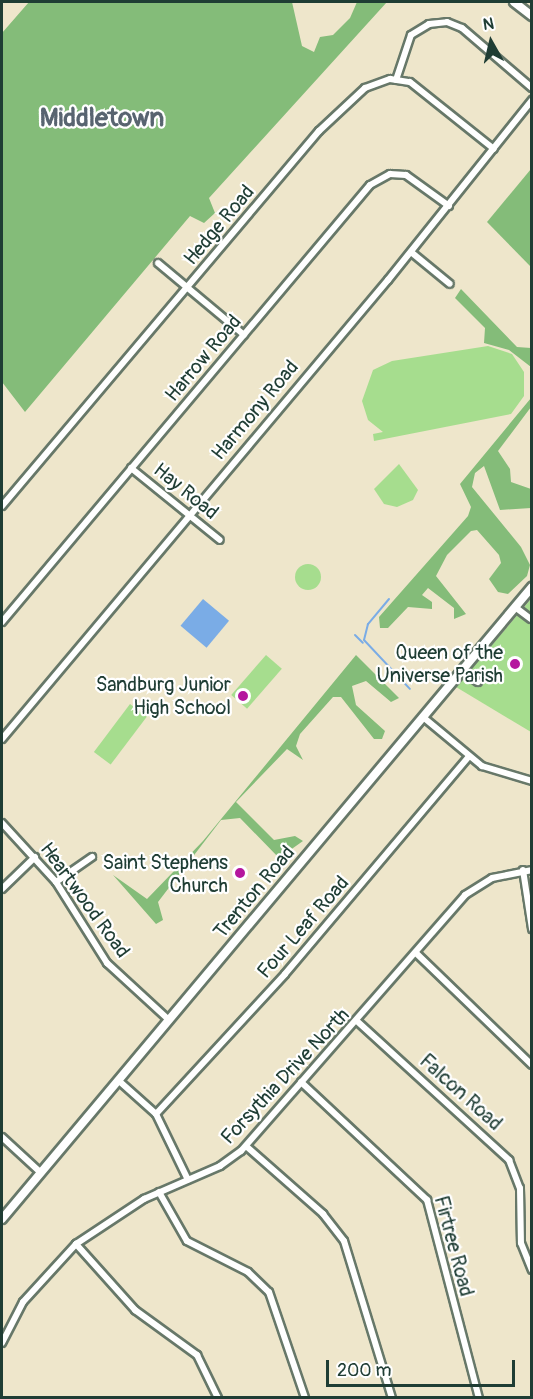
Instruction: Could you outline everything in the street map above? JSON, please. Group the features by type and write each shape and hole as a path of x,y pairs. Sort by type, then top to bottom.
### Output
{"main road":[{"path":"514,2 531,16"},
{"name":"Trenton Road","path":"2,1219 531,587"}],"street":[{"path":"494,149 427,93 396,80 411,35 429,24 447,22 462,28 531,88"},
{"name":"Hedge Road","path":"2,506 332,117 372,84 396,80"},
{"name":"Harmony Road","path":"2,739 411,252 531,100"},
{"name":"Harrow Road","path":"2,622 376,180 406,175 449,206"},
{"path":"411,252 450,284"},
{"path":"158,263 244,335"},
{"name":"Hay Road","path":"131,468 220,540"},
{"path":"515,607 531,619"},
{"path":"462,670 478,682"},
{"path":"423,717 469,756 495,774 531,781"},
{"name":"Four Leaf Road","path":"156,1114 285,974 469,756"},
{"name":"Heartwood Road","path":"2,823 56,882 107,963 169,1020"},
{"path":"2,889 35,857"},
{"path":"56,882 92,858"},
{"path":"524,870 531,929"},
{"name":"Forsythia Drive North","path":"2,1343 22,1302 76,1244 159,1192 220,1166 246,1146 301,1082 358,1022 474,887 524,870 531,870"},
{"path":"416,953 531,1065"},
{"name":"Falcon Road","path":"358,1022 509,1160 520,1188 521,1243 531,1270"},
{"path":"118,1080 156,1114 188,1180"},
{"name":"Firtree Road","path":"301,1082 428,1200 479,1398"},
{"path":"2,1137 40,1172"},
{"path":"246,1146 323,1214 344,1240 392,1398"},
{"path":"159,1192 187,1240 248,1272 269,1292 305,1398"},
{"path":"76,1244 135,1310 197,1355 218,1398"}],"green space":[{"path":"29,2 292,2 302,46 314,52 320,37 333,35 350,18 357,2 387,2 209,198 215,213 204,223 190,216 25,412 2,382 2,33"},
{"path":"531,169 531,267 487,222"},
{"path":"461,289 517,347 531,348 531,367 509,350 484,343 485,328 455,298"},
{"path":"488,346 512,354 524,372 524,396 511,414 374,441 373,434 383,432 368,420 362,401 373,370 392,361"},
{"path":"531,398 531,407 498,451 510,469 511,482 531,489 531,508 500,510 484,466 475,473 472,487 521,547 530,565 527,576 508,594 498,592 489,579 501,563 499,555 477,530 471,531 447,555 436,576 466,614 454,619 454,608 428,588 422,595 432,602 432,609 408,607 388,628 380,628 379,617 468,516 471,507 460,484"},
{"path":"399,464 418,490 413,500 397,507 384,504 374,489"},
{"path":"308,564 317,568 321,577 317,586 308,590 299,586 295,577 299,568"},
{"path":"531,599 531,732 456,687"},
{"path":"266,655 282,669 247,709 231,695"},
{"path":"356,655 399,698 391,702 366,681 352,686 356,705 385,731 382,739 374,739 341,697 333,697 300,734 296,746 303,760 287,749 236,802 274,840 295,836 303,841 279,858 240,818 221,820 158,902 163,920 156,924 113,875 147,899 203,841"},
{"path":"130,704 147,717 111,765 94,752"}],"water":[{"path":"203,599 229,621 207,648 181,626"}],"waterway":[{"path":"389,599 368,624 364,640 410,689"},
{"path":"355,635 363,643"}],"place":[{"name":"Queen of the Universe Parish","path":"515,664"},
{"name":"Sandburg Junior High School","path":"243,696"},
{"name":"Saint Stephens Church","path":"240,873"}],"district":[{"name":"Middletown","path":"102,119"}]}
